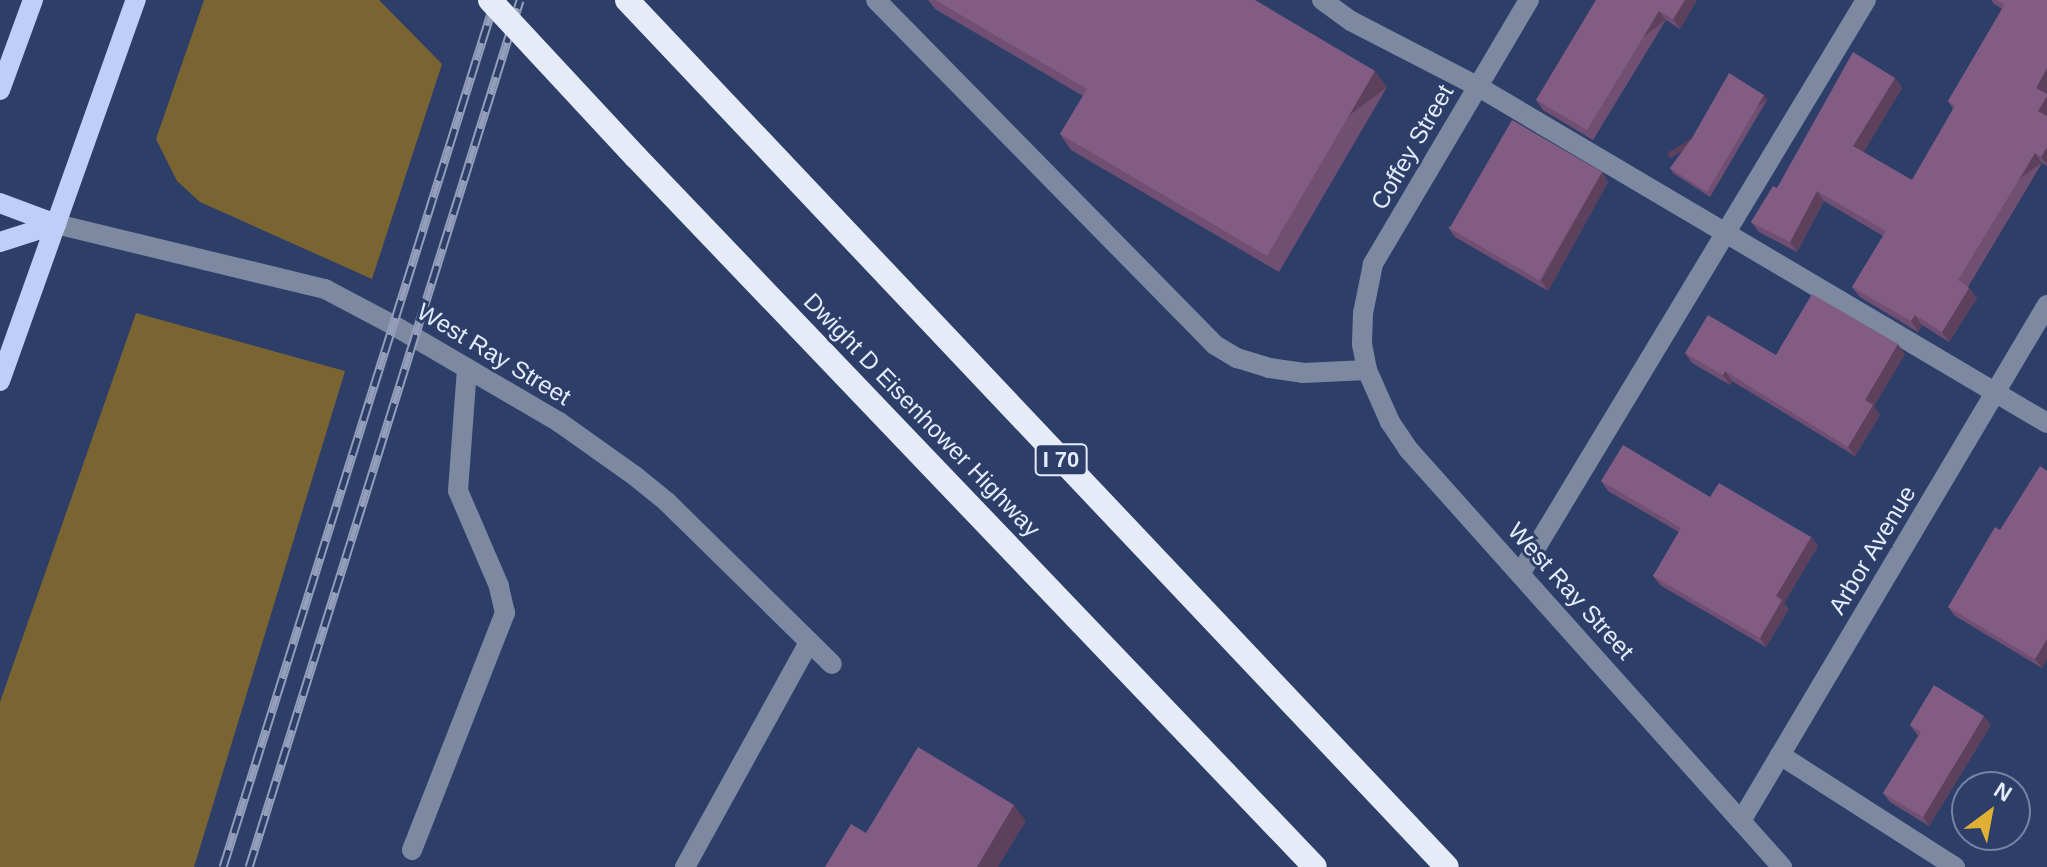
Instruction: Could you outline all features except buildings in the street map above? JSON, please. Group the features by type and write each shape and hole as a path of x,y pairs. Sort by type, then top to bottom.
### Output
{"highway":[{"name":"Dwight D Eisenhower Highway","path":"490,0 636,157 1315,867"},
{"name":"I 70","path":"630,3 1447,867"}],"main road":[{"path":"0,90 33,0"},
{"path":"0,381 136,0"},
{"name":"West Ray Street","path":"0,203 56,224"},
{"path":"0,242 56,224"}],"street":[{"path":"876,0 1215,345 1237,358 1269,368 1303,373 1367,370"},
{"path":"1322,0 1351,21 1477,86 2047,423"},
{"name":"Coffey Street","path":"1363,328 1365,299 1373,264 1529,0"},
{"path":"1520,574 1727,236 1866,0"},
{"name":"West Ray Street","path":"56,224 325,289 467,368 559,422 635,476 675,510 832,664"},
{"name":"Arbor Avenue","path":"1741,821 2047,305"},
{"name":"West Ray Street","path":"1363,328 1362,344 1367,370 1390,422 1408,449 1782,867"},
{"path":"412,850 505,613 499,586 458,491 467,368"},
{"path":"685,867 809,642"},
{"path":"1780,755 1955,867"}],"shaded area":[{"path":"204,0 379,0 442,64 372,279 200,202 177,181 156,139"},
{"path":"136,313 345,371 194,867 0,867 0,702"}],"railway":[{"path":"223,867 495,0"},
{"path":"249,867 520,0"}]}
